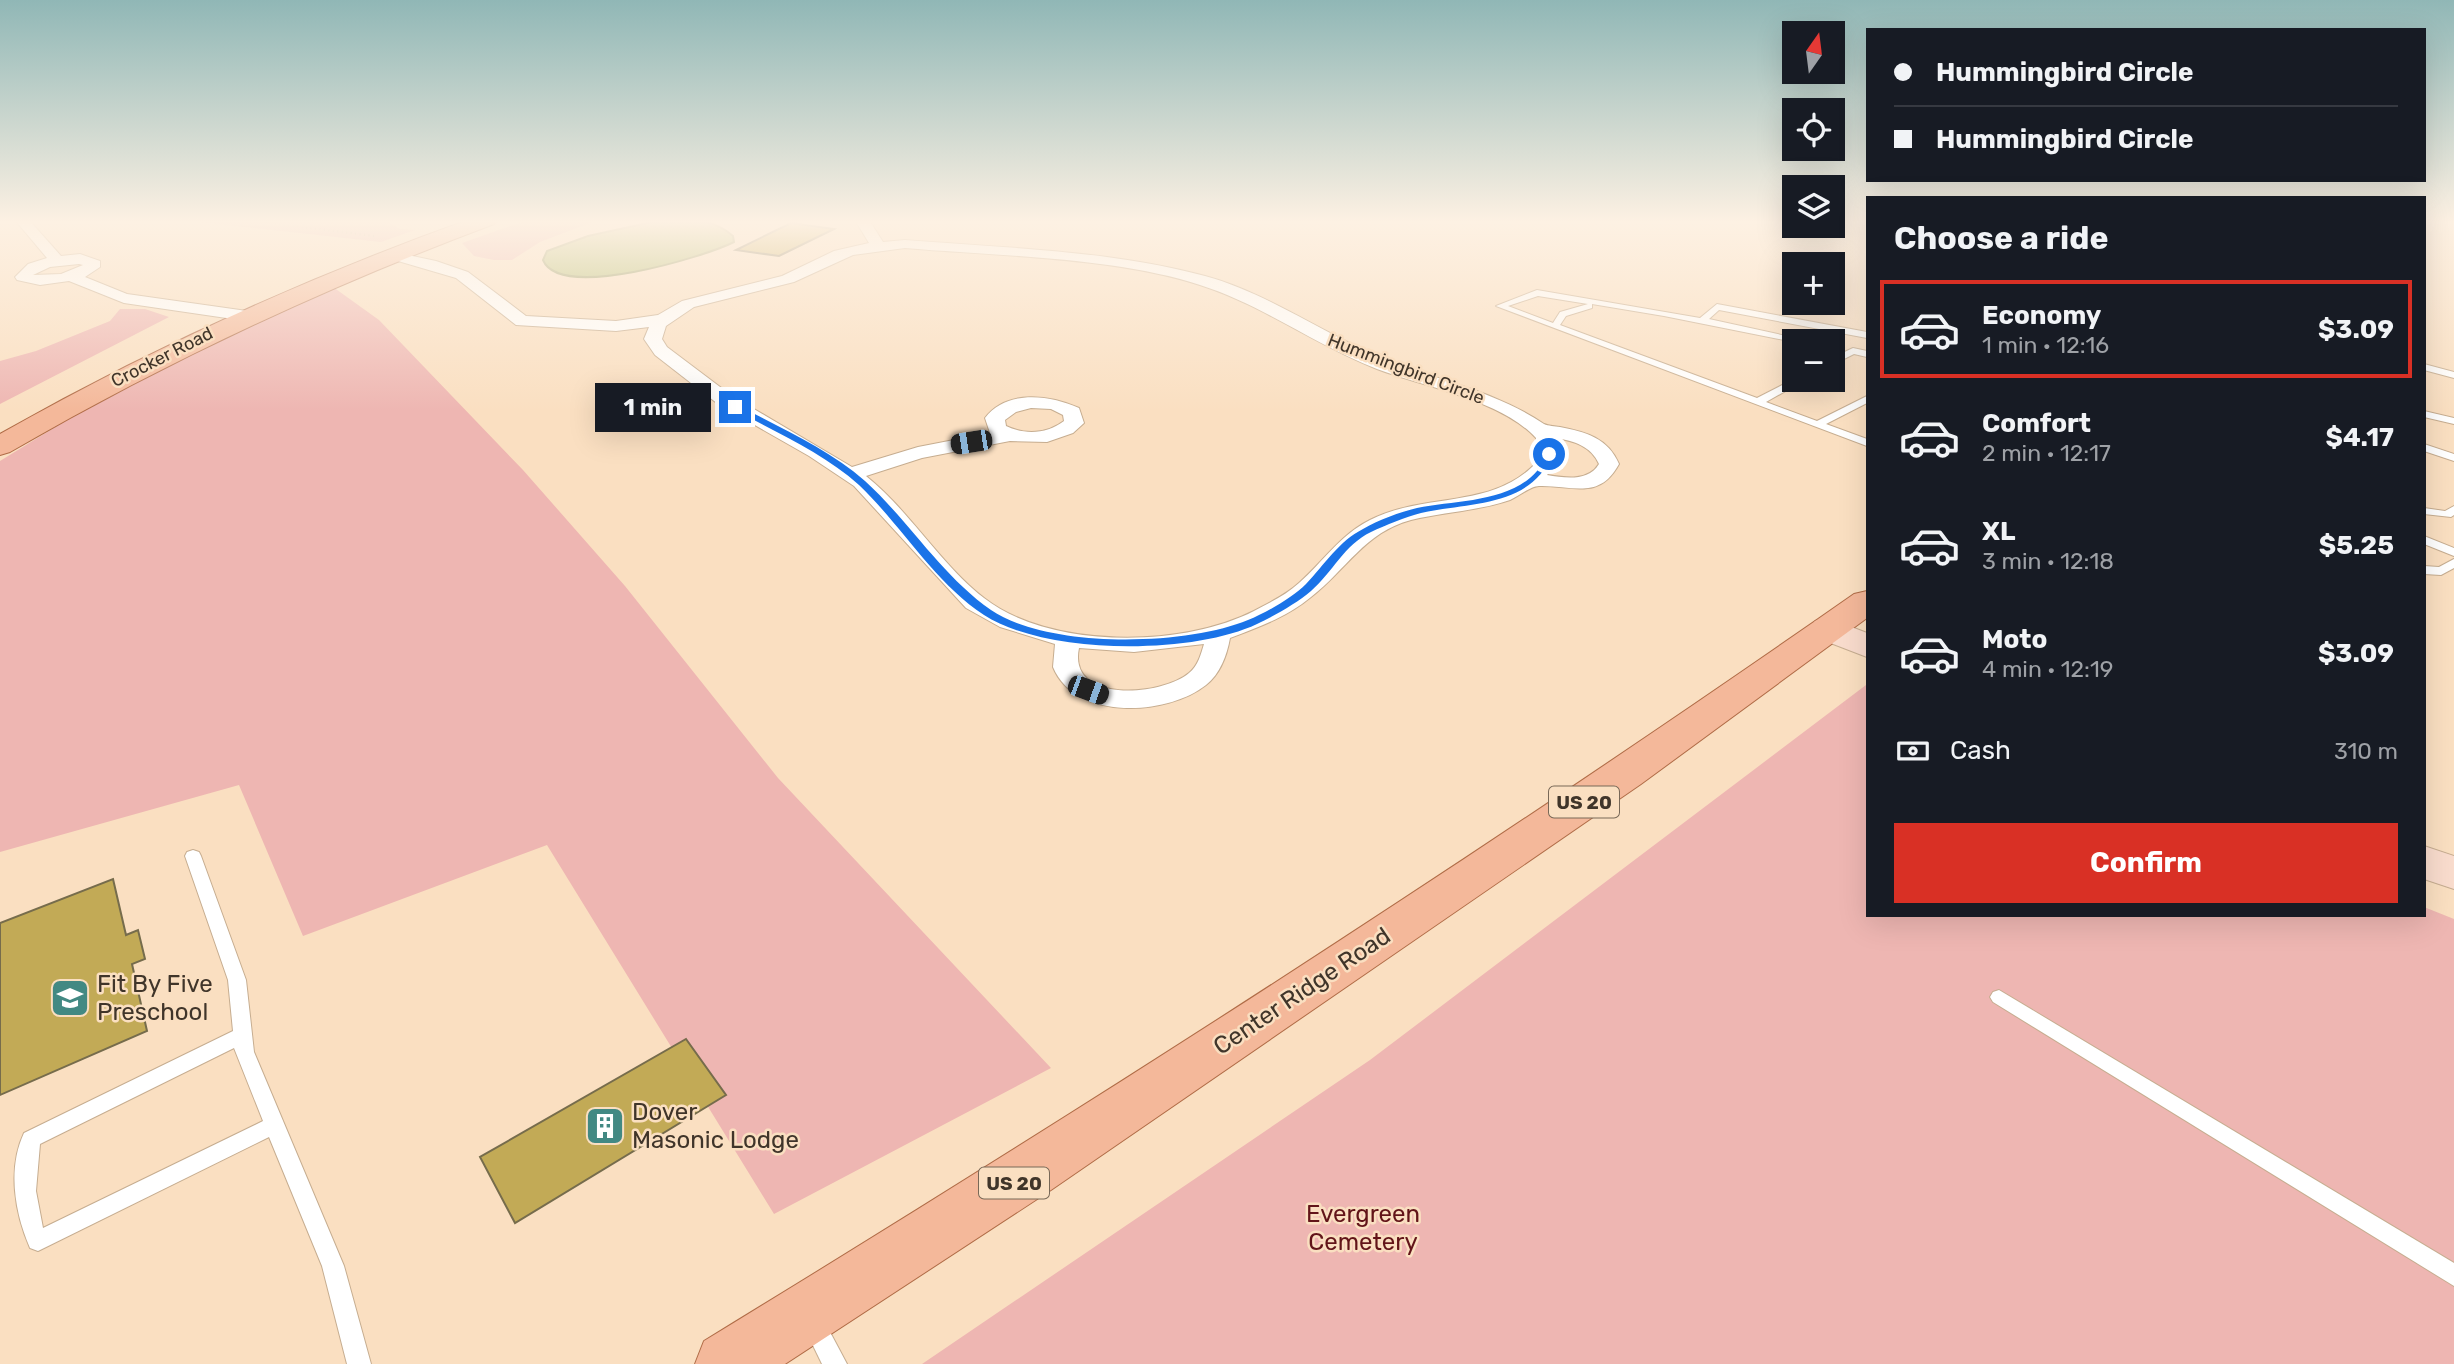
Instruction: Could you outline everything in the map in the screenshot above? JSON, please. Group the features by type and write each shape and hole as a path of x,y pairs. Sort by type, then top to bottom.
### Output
{"main road":[{"name":"Crocker Road","path":"0,424 114,362 289,284"},
{"name":"Crocker Road","path":"0,446 117,379 312,284"},
{"name":"Center Ridge Road","path":"727,1364 1031,1172 1569,812 1866,603"},
{"path":"1828,629 1866,646"},
{"path":"2426,863 2454,873"}],"street":[{"path":"89,284 124,298 247,316"},
{"path":"473,284 522,321 616,326 652,321 653,334 661,351 725,400 849,474 875,495 975,603 1007,622 1069,640 1151,643 1218,634 1253,622 1290,602 1307,589 1345,545 1382,522 1416,511 1498,497 1534,479 1547,463 1549,454 1546,437 1541,430"},
{"name":"Hummingbird Circle","path":"652,321 696,301 771,284"},
{"name":"Hummingbird Circle","path":"1210,284 1259,301 1314,333 1381,364 1510,409 1541,430 1587,440 1604,452 1609,464 1602,474 1583,482 1563,484 1534,479"},
{"path":"849,474 918,453 1011,435"},
{"path":"1069,640 1064,656 1066,670 1075,682 1107,697 1152,698 1173,694 1201,676 1212,659 1218,634"}],"lane":[{"path":"1782,336 1703,320 1537,293 1500,306 1866,443"},
{"path":"1555,327 1558,317 1570,310 1601,305"},
{"path":"1703,320 1717,307 1866,335"},
{"path":"1845,349 1866,354"},
{"path":"1845,355 1853,351"},
{"path":"2426,368 2454,375"},
{"path":"1758,402 1782,389"},
{"path":"1817,425 1866,400"},
{"path":"2426,414 2454,421"},
{"path":"2426,448 2454,458"},
{"path":"2426,511 2447,515 2454,509"},
{"path":"2426,541 2454,552"},
{"path":"2426,570 2441,571 2454,563"},
{"path":"193,856 237,980 244,1052 333,1266 359,1364"},
{"path":"1999,997 2454,1275"},
{"path":"243,1035 31,1139 24,1194 30,1226 37,1241 274,1125"},
{"path":"808,1313 835,1364"}],"green space":[{"path":"333,287 379,320 523,470 625,586 778,778 1051,1068 774,1214 547,845 303,936 239,785 0,852 0,461 104,397 182,356"},
{"path":"120,309 145,309 169,317 0,404 0,361 36,351 110,321"},
{"name":"Evergreen Cemetery","path":"1866,685 1866,917 2426,917 2426,908 2454,919 2454,1364 922,1364 1370,1060"}],"building":[{"name":"Fit By Five Preschool","path":"113,879 126,935 138,930 145,959 132,964 147,1031 0,1095 0,923"},
{"name":"Dover Masonic Lodge","path":"686,1039 726,1095 515,1223 480,1157"}],"place":[{"name":"Fit By Five Preschool","path":"70,998"},
{"name":"Dover Masonic Lodge","path":"605,1126"}],"route":[{"path":"735,407 816,452 861,482 951,580 988,613 1029,630 1069,640 1096,643 1151,643 1199,638 1253,622 1307,589 1345,545 1366,530 1416,511 1498,497 1515,491 1531,482 1541,472 1549,454"}]}
